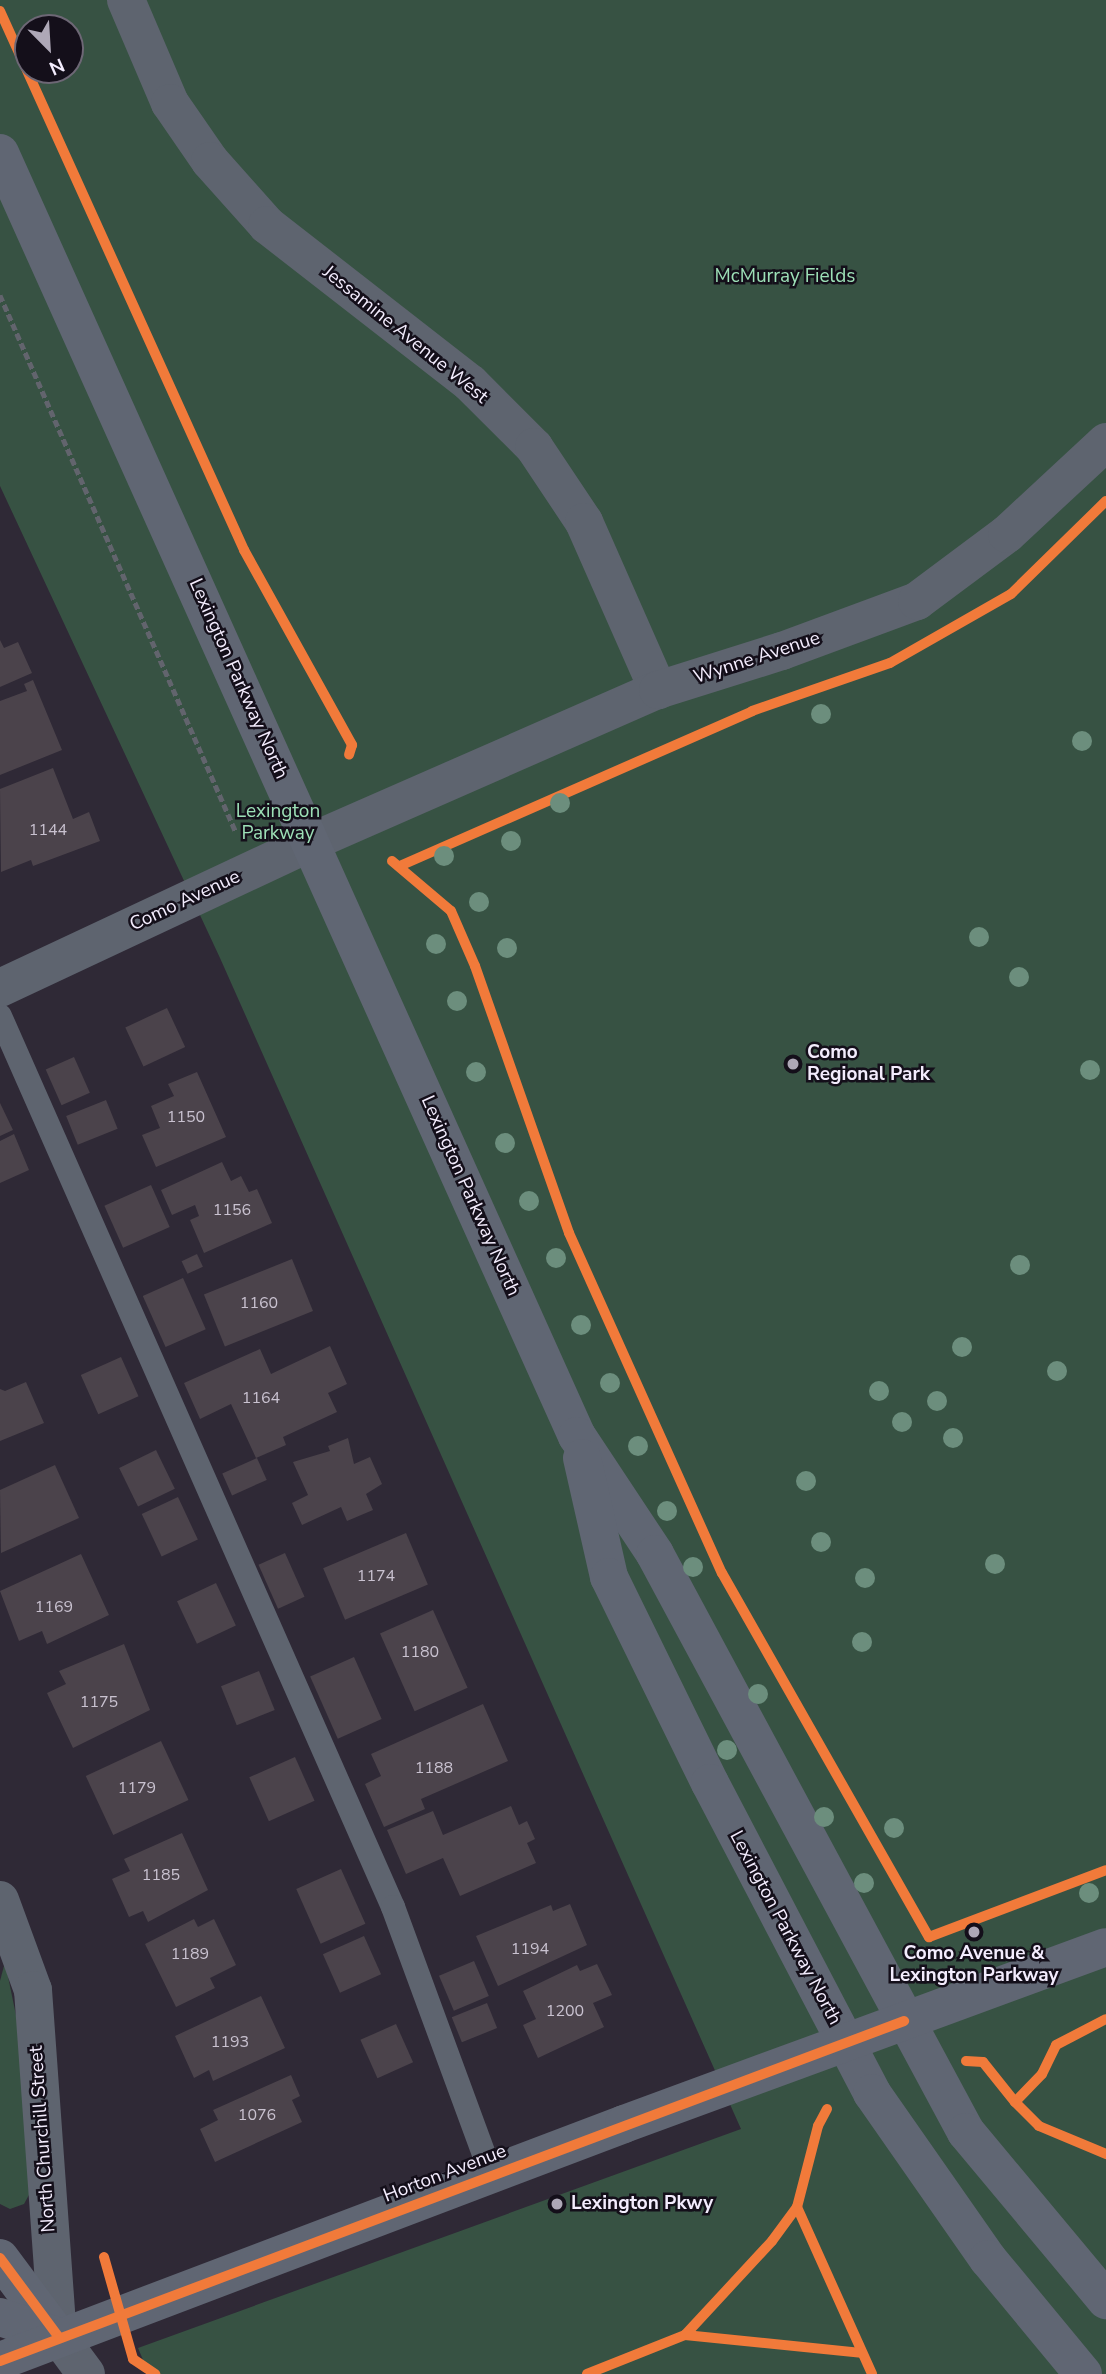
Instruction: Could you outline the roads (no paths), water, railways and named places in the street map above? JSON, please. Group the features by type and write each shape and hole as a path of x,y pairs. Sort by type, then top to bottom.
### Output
{"main road":[{"name":"Lexington Parkway North","path":"0,153 577,1436 655,1554 966,2132 1106,2300"},
{"name":"Lexington Parkway North","path":"577,1436 609,1577 710,1783 872,2093 923,2171 1083,2374"},
{"path":"904,2021 1106,1947"},
{"name":"Horton Avenue","path":"0,2361 58,2336 904,2021"},
{"path":"0,2258 58,2336"},
{"path":"0,2317 58,2336"}],"street":[{"name":"Jessamine Avenue West","path":"126,0 170,103 210,161 259,216 470,383 534,447 584,522 658,690"},
{"name":"Wynne Avenue","path":"371,816 658,690 782,652 917,601 1007,534 1106,442"},
{"name":"Como Avenue","path":"0,988 371,816"},
{"name":"North Churchill Street","path":"0,1900 33,1990 58,2336"},
{"path":"58,2336 86,2374"}],"lane":[{"path":"0,1016 393,1907 492,2176"}],"place":[{"name":"Como Regional Park","path":"793,1064"},
{"name":"Como Avenue & Lexington Parkway","path":"974,1932"},
{"name":"Lexington Pkwy","path":"557,2204"}],"park label":[{"name":"McMurray Fields","path":"785,277"},
{"name":"Lexington Parkway","path":"278,823"}]}
